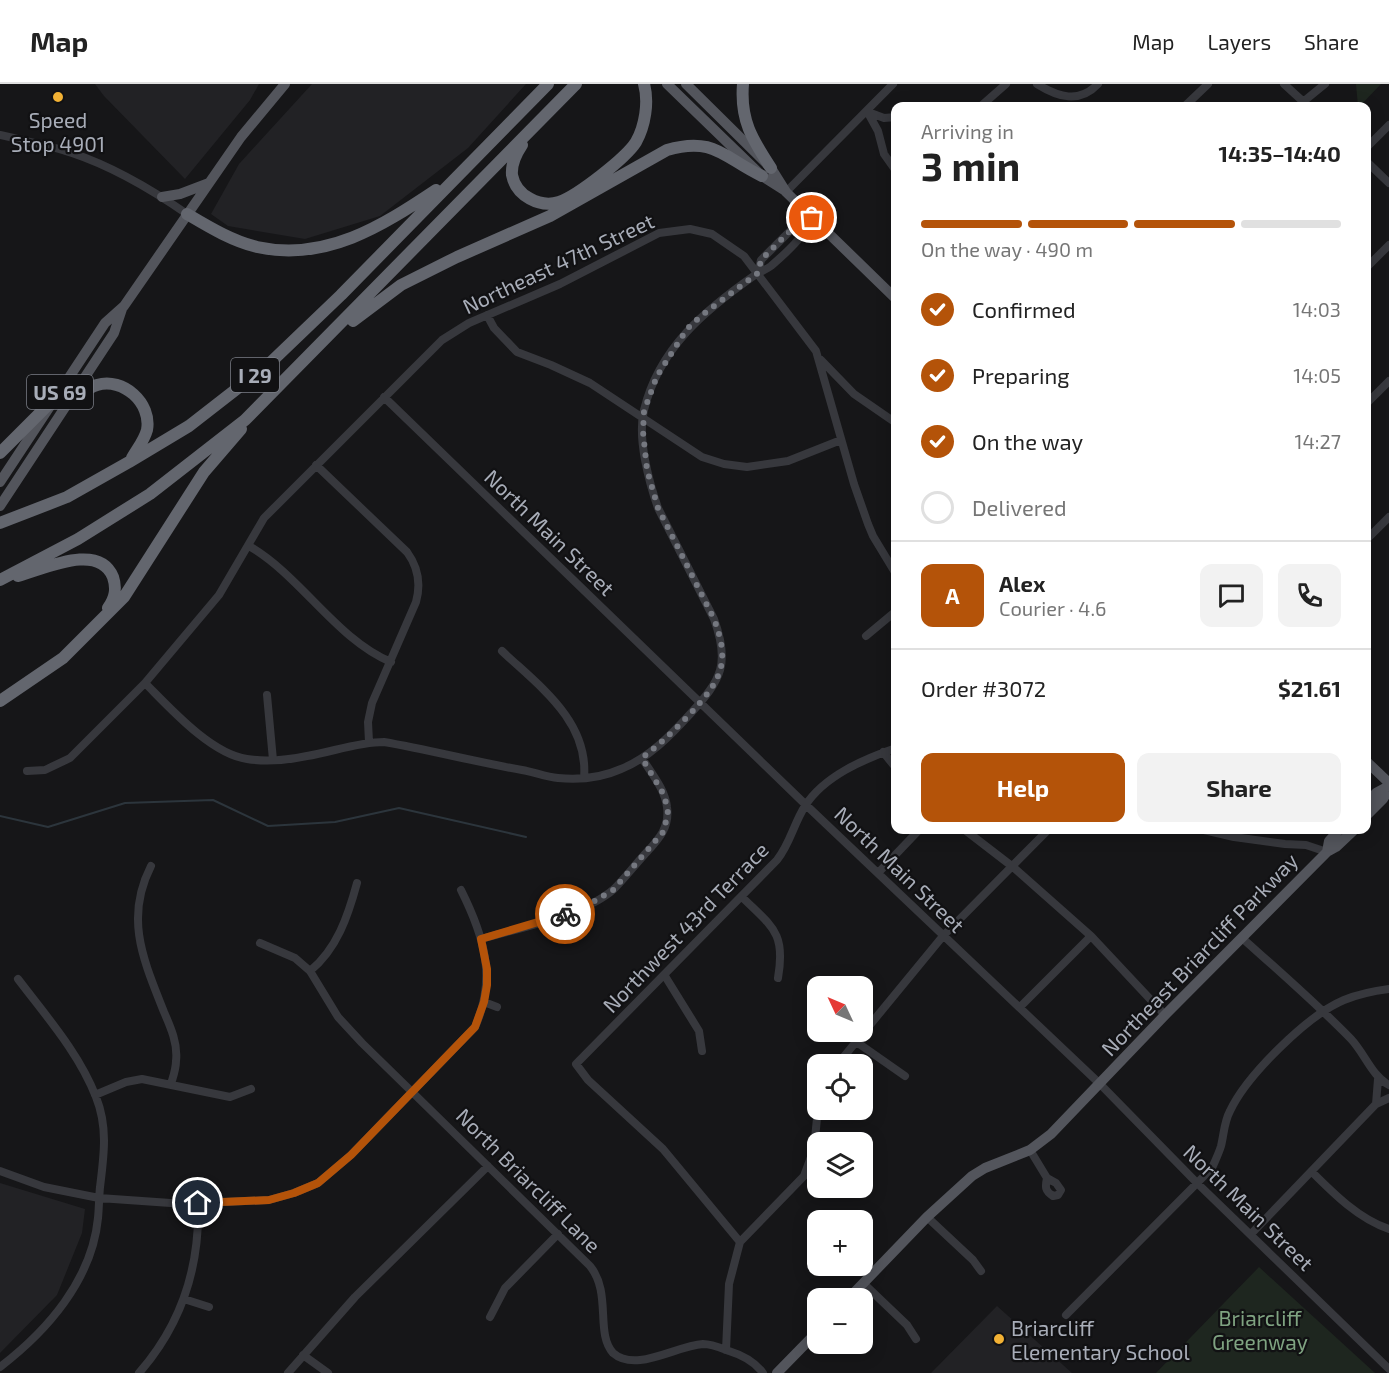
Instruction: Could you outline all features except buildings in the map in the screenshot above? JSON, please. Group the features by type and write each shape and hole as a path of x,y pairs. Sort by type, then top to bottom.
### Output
{"highway":[{"name":"I 29","path":"6,521 67,497 129,462 189,426 270,363 341,295 548,84"},
{"name":"I 29","path":"0,581 78,539 150,494 245,420 576,84"},
{"path":"533,127 515,156 512,176 523,195 545,203 558,202 573,195 606,171 635,144 641,130 646,105 645,84"},
{"path":"743,84 742,105 748,130 766,172"},
{"path":"333,332 401,285 457,257 550,216 667,150 684,146 708,146 733,158 743,167 766,172"},
{"path":"187,214 228,237 257,247 292,249 320,247 372,230 457,177"},
{"path":"72,398 96,385 108,383 127,389 135,396 147,415 147,428 143,441 129,462"},
{"path":"0,701 63,658 124,597 204,472 277,387"},
{"path":"0,453 57,396"},
{"path":"0,581 81,558 95,560 106,566 112,574 116,587 108,608 78,638 42,667 0,694"}],"main road":[{"name":"US 69","path":"0,482 105,323 124,306 241,137 285,84"},
{"path":"667,84 766,172"},
{"path":"686,84 766,172 891,294"},
{"path":"162,197 180,194 209,183"},
{"name":"US 69","path":"0,506 114,333 124,306"},
{"path":"1371,766 1389,786"},
{"path":"1371,798 1389,786"},
{"path":"1371,811 1383,799 1389,786"},
{"name":"Northeast Briarcliff Parkway","path":"1327,852 1329,841 1335,834"},
{"name":"Northeast Briarcliff Parkway","path":"858,1288 927,1217 972,1176 985,1168 1030,1150 1051,1134 1327,852 1350,834"},
{"path":"777,1373 807,1342"}],"street":[{"path":"786,192 893,84"},
{"path":"986,102 1006,84"},
{"path":"1040,85 1057,95 1071,98 1085,94 1098,84"},
{"path":"1189,102 1208,84"},
{"path":"1284,84 1300,102"},
{"path":"1306,102 1325,84"},
{"path":"867,111 884,118 891,117"},
{"path":"867,111 876,127 884,154 891,164"},
{"path":"876,127 884,118"},
{"path":"1371,143 1389,125"},
{"path":"0,135 72,153 112,169 187,214"},
{"path":"1371,166 1389,183"},
{"path":"145,683 213,745 246,759 273,760 304,757 369,742 384,742 557,778 584,778 609,774 642,758 666,739 709,694 719,676 723,656 721,636 714,619 658,508 647,470 643,432 644,409 657,376 687,329 758,273 761,260 792,228 800,221 812,218"},
{"name":"Northeast 47th Street","path":"27,771 45,770 69,758 145,683 219,595 264,518 442,340 464,326 560,284 659,233 690,229 712,234 744,256 837,378 854,394 891,420"},
{"path":"1371,263 1389,245"},
{"path":"487,315 494,328 517,352 575,375 702,457 741,468 788,461 841,440"},
{"path":"820,358 854,484 873,536 891,566"},
{"path":"826,384 837,378"},
{"path":"1371,399 1389,381"},
{"name":"North Main Street","path":"384,397 806,805 1100,1084 1196,1182 1389,1369"},
{"path":"634,414 644,409"},
{"path":"643,432 655,427"},
{"path":"316,465 403,548 417,571 419,586 417,597 369,713 369,742"},
{"path":"1371,535 1389,517"},
{"path":"249,546 281,569 350,635 376,655 391,662"},
{"path":"866,636 891,615"},
{"path":"502,651 564,711 575,728 584,756 584,778"},
{"path":"267,695 273,760"},
{"path":"806,805 840,772 891,750"},
{"path":"883,752 891,762"},
{"path":"481,939 578,909 613,890 664,831 668,811 664,795 642,758"},
{"name":"Northwest 43rd Terrace","path":"740,1242 663,1149 588,1080 576,1064 784,852 806,805"},
{"path":"879,872 915,834"},
{"path":"970,834 1013,867 1091,936 1166,1015"},
{"path":"873,1020 943,936 1044,834"},
{"path":"1221,834 1306,845 1327,852"},
{"path":"151,866 141,890 137,923 140,945 174,1038 176,1062 171,1084"},
{"path":"310,971 323,959 333,944 348,914 357,883"},
{"path":"0,1171 44,1187 99,1198 198,1203 269,1200 318,1183 366,1141 475,1027 484,1002 487,969 481,939 461,890"},
{"path":"742,897 777,934 781,947 778,978"},
{"path":"578,909 584,921"},
{"path":"1020,1007 1091,936"},
{"path":"1242,938 1324,1012 1353,1042 1372,1066 1378,1079 1376,1104"},
{"name":"North Briarcliff Lane","path":"260,943 295,958 310,971 328,1002 350,1030 590,1266 597,1276 604,1300 606,1341 613,1354 627,1364 642,1364 703,1344 740,1354 763,1373"},
{"path":"664,976 699,1031 702,1051"},
{"path":"0,1367 39,1334 69,1295 84,1266 98,1219 105,1147 103,1117 95,1095 74,1054 18,979"},
{"path":"1066,1315 1212,1167 1221,1146 1227,1118 1239,1095 1282,1046 1324,1012 1342,1001 1357,995 1389,989"},
{"path":"484,1002 497,1006"},
{"path":"856,1042 905,1076"},
{"path":"1378,1079 1389,1085"},
{"path":"95,1095 131,1080 153,1080 230,1097 251,1089"},
{"path":"1251,1234 1376,1104 1389,1098"},
{"path":"726,1350 729,1284 740,1242 804,1176 814,1149 817,1120"},
{"path":"1030,1150 1047,1178"},
{"path":"288,1373 355,1297 488,1166"},
{"path":"1312,1172 1345,1203 1363,1216 1389,1229"},
{"path":"139,1373 160,1346 184,1299 195,1255 198,1203"},
{"path":"927,1217 973,1260 981,1271"},
{"path":"490,1317 505,1288 558,1234"},
{"path":"863,1283 907,1325 916,1339"},
{"path":"184,1299 209,1306"},
{"path":"303,1355 328,1373"}],"shaded area":[{"path":"95,84 259,84 250,100 185,179"},
{"path":"312,84 526,84 468,148 380,216 305,239 228,226 211,214 239,164"},
{"path":"0,1183 85,1209 82,1233 57,1295 0,1353"},
{"name":"Briarcliff Elementary School","path":"997,1306 1072,1373 931,1373"}],"green space":[{"path":"1356,84 1381,84 1364,102 1358,102"},
{"name":"Briarcliff Greenway","path":"1259,1267 1375,1373 1156,1373"}],"waterway":[{"path":"0,816 48,827 125,803 213,800 268,826 335,822 399,808 526,837"}],"way so far":[{"path":"565,914 586,906 613,890 660,838 667,821 667,806 664,795 642,758 666,739 709,694 719,676 723,656 721,636 714,619 651,490 643,432 644,411 650,393 666,360 687,329 758,273 761,260 800,221 812,218"}],"place":[{"name":"Speed Stop 4901","path":"58,97"},
{"name":"Briarcliff Elementary School","path":"999,1339"}],"route":[{"path":"198,1203 269,1200 318,1183 373,1134 475,1027 481,1014 487,985 487,969 481,939 565,914"}]}
